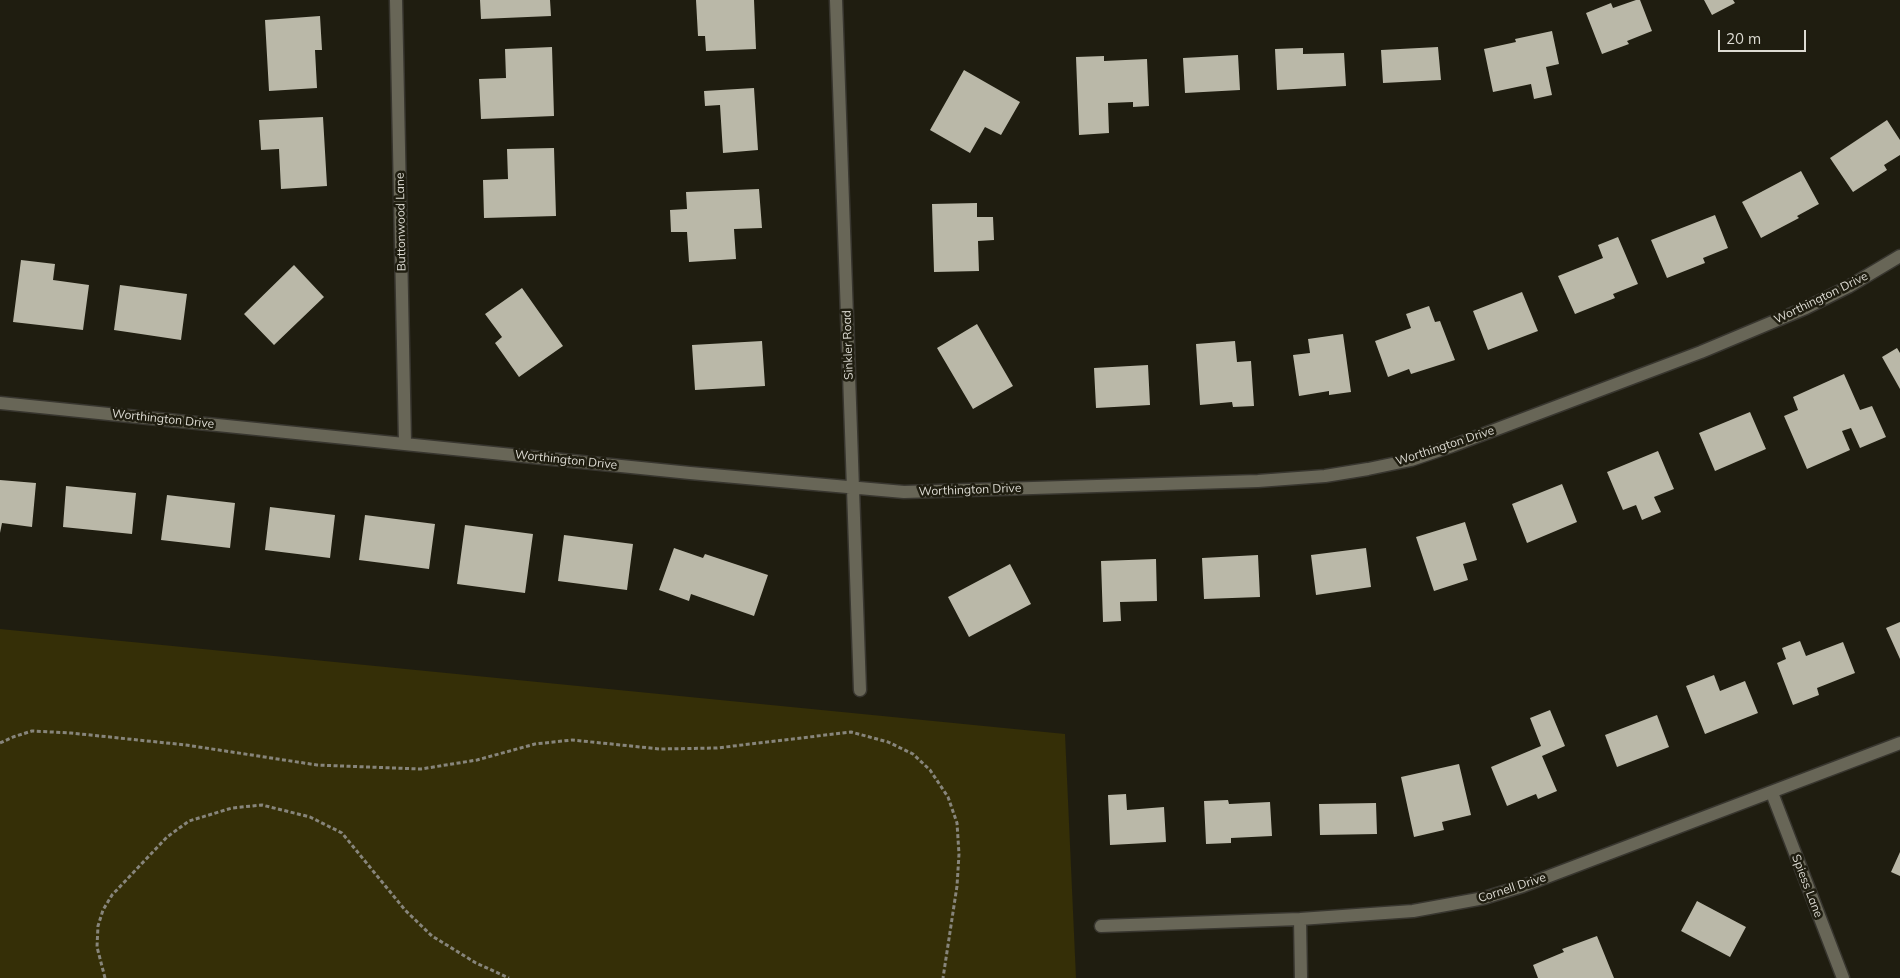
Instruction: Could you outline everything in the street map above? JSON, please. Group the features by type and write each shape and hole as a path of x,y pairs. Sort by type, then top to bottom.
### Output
{"street":[{"name":"Buttonwood Lane","path":"396,0 405,443"},
{"name":"Sinkler Road","path":"836,0 860,690"},
{"name":"Worthington Drive","path":"0,403 690,473 904,492 1248,481 1325,476 1411,460 1701,352 1806,308 1848,287 1900,256"},
{"name":"Cornell Drive","path":"1101,926 1300,919 1413,911 1449,906 1484,898 1523,886 1900,743"},
{"name":"Spiess Lane","path":"1772,793 1843,978"},
{"path":"1300,919 1301,978"}],"path":[{"path":"0,743 32,731 71,733 186,744 317,765 421,769 477,760 535,744 572,740 660,749 717,748 851,732 888,742 913,754 930,770 948,797 957,823 959,854 957,886 943,978"},
{"path":"105,978 97,947 98,926 103,910 112,895 167,837 189,820 232,808 262,805 310,817 342,833 405,910 432,936 476,964 509,978"}],"shaded area":[{"path":"0,629 1065,734 1076,978 0,978"}],"building":[{"path":"480,0 550,0 551,16 481,19"},
{"path":"696,0 754,0 756,49 706,51 705,36 698,36"},
{"path":"1640,0 1652,31 1627,41 1629,44 1602,54 1586,13 1611,3 1613,8"},
{"path":"1704,0 1733,0 1735,3 1712,15"},
{"path":"320,16 322,50 315,50 317,88 269,91 265,20"},
{"path":"1552,31 1559,64 1546,67 1552,95 1534,99 1531,84 1493,92 1484,49 1516,42 1515,39"},
{"path":"552,47 554,116 481,119 479,79 506,78 505,49"},
{"path":"1438,47 1441,80 1383,83 1381,50"},
{"path":"1303,48 1303,54 1344,53 1346,86 1277,90 1275,49"},
{"path":"1238,55 1240,90 1185,93 1183,58"},
{"path":"1104,56 1104,61 1147,59 1149,106 1133,107 1133,102 1108,103 1109,133 1079,135 1076,57"},
{"path":"964,70 1020,102 1001,135 985,127 970,153 930,130"},
{"path":"754,88 758,150 723,153 720,105 705,106 704,91"},
{"path":"323,117 327,186 281,189 279,149 261,150 259,120"},
{"path":"1887,120 1900,140 1900,155 1884,165 1887,170 1853,192 1830,158"},
{"path":"554,148 556,216 484,218 483,180 508,179 507,149"},
{"path":"1801,171 1819,204 1797,216 1799,218 1761,238 1742,202"},
{"path":"759,189 762,228 734,229 736,259 689,262 687,232 671,232 670,210 687,209 686,192"},
{"path":"977,203 977,217 993,217 994,240 978,241 979,271 934,272 932,204"},
{"path":"1715,215 1728,248 1703,258 1705,263 1667,278 1651,240"},
{"path":"1618,237 1638,284 1613,294 1615,298 1575,314 1558,276 1603,258 1598,245"},
{"path":"21,260 55,264 53,280 89,285 83,330 13,322"},
{"path":"294,265 324,297 274,345 244,314"},
{"path":"120,285 187,294 181,340 114,330"},
{"path":"522,288 563,346 519,377 495,343 502,337 485,314"},
{"path":"1522,292 1538,331 1488,350 1473,311"},
{"path":"1429,306 1435,322 1440,321 1455,360 1411,374 1409,369 1388,377 1375,341 1411,328 1406,314"},
{"path":"977,324 1013,386 973,409 937,348"},
{"path":"1343,334 1351,392 1329,395 1329,391 1299,396 1293,355 1310,353 1308,339"},
{"path":"762,341 765,386 695,390 692,345"},
{"path":"1235,341 1237,362 1251,361 1254,406 1233,407 1232,402 1200,405 1196,344"},
{"path":"1897,348 1900,353 1900,389 1882,357"},
{"path":"1148,365 1150,405 1096,408 1094,368"},
{"path":"1844,374 1860,410 1872,406 1886,437 1860,448 1851,428 1842,431 1850,450 1807,469 1784,416 1798,410 1793,397"},
{"path":"1750,412 1766,449 1715,471 1699,433"},
{"path":"1658,451 1674,489 1654,497 1661,512 1642,520 1636,505 1623,510 1607,472"},
{"path":"0,480 36,483 32,527 2,523 0,533"},
{"path":"1562,484 1577,522 1527,543 1512,504"},
{"path":"66,486 136,493 132,534 63,527"},
{"path":"167,495 235,503 230,548 161,540"},
{"path":"270,507 335,515 330,558 265,550"},
{"path":"365,515 435,524 429,569 359,560"},
{"path":"1465,522 1477,560 1463,564 1468,580 1434,591 1416,537"},
{"path":"465,525 533,534 525,593 457,584"},
{"path":"564,535 633,544 627,590 558,581"},
{"path":"674,548 703,558 705,554 768,575 754,616 691,594 689,601 659,590"},
{"path":"1366,548 1371,587 1316,595 1311,555"},
{"path":"1258,555 1260,597 1204,599 1202,558"},
{"path":"1156,559 1157,601 1120,602 1121,621 1103,622 1101,561"},
{"path":"1010,564 1031,604 969,637 948,597"},
{"path":"1900,622 1900,659 1886,628"},
{"path":"1800,641 1806,656 1843,642 1855,673 1817,688 1819,695 1793,705 1777,663 1786,659 1782,648"},
{"path":"1714,675 1720,691 1745,681 1758,713 1705,734 1686,686"},
{"path":"1550,710 1565,746 1542,756 1557,791 1538,799 1536,794 1507,806 1491,767 1541,746 1530,718"},
{"path":"1657,715 1669,747 1617,767 1605,735"},
{"path":"1459,764 1471,815 1442,822 1444,830 1414,837 1401,777"},
{"path":"1126,794 1127,810 1164,807 1166,842 1110,845 1108,795"},
{"path":"1228,800 1229,804 1270,802 1272,836 1231,838 1231,843 1206,844 1204,801"},
{"path":"1376,803 1377,834 1320,835 1319,804"},
{"path":"1900,852 1900,876 1891,872"},
{"path":"1697,901 1746,927 1730,957 1681,931"},
{"path":"1597,936 1614,978 1538,978 1533,965 1564,952 1562,949"}]}
